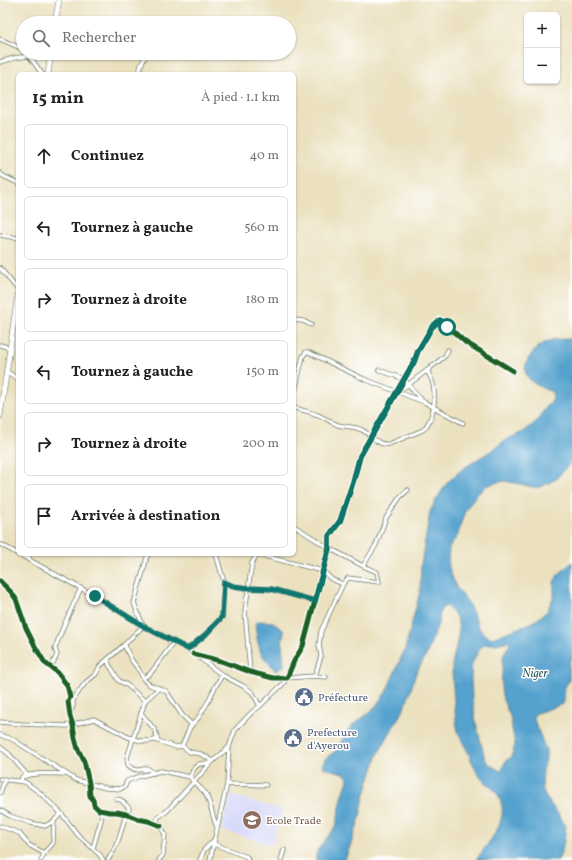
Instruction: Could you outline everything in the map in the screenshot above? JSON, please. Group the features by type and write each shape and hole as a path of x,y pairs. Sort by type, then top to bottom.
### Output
{"main road":[{"path":"57,16 59,0"},
{"path":"48,72 50,60"},
{"path":"0,416 6,371 16,318"}],"street":[{"path":"0,39 16,47"},
{"path":"0,62 16,58"},
{"path":"32,60 41,72"},
{"path":"139,72 144,60"},
{"path":"0,173 3,176 16,181"},
{"path":"0,235 16,238"},
{"path":"0,268 16,288"},
{"path":"296,320 303,321 311,325"},
{"path":"210,860 227,784 229,747 235,730 284,683 303,646 329,548 329,536 340,521 360,456 414,362 418,351 432,327 440,320 465,342 513,371"},
{"path":"0,345 10,348"},
{"path":"397,391 429,369 445,356 448,350"},
{"path":"296,386 303,356 306,352 308,352 364,379 424,402"},
{"path":"296,409 317,414 337,424 357,428 366,432 381,444 385,444 426,428 433,408 433,390 428,372 429,369"},
{"path":"379,370 404,379 424,402 463,423"},
{"path":"6,371 16,378"},
{"path":"363,566 376,545 386,518 400,497 408,490"},
{"path":"296,527 329,548 376,572 378,582 348,578 343,584 322,627 319,645 321,656 315,676"},
{"path":"0,544 16,553"},
{"path":"22,556 95,596 143,626 188,649 222,675 252,692 260,706"},
{"path":"143,626 134,603 147,556"},
{"path":"188,649 205,635 222,617 224,582 217,556"},
{"path":"250,672 245,611 252,563 256,556"},
{"path":"265,556 323,571 331,579 343,584"},
{"path":"0,582 16,599 26,628 45,663 57,672 68,685 70,697 68,701 70,716 78,749 84,761 89,783 90,796 93,799 94,805 102,811 117,812 161,826"},
{"path":"224,582 233,586 271,589 315,601"},
{"path":"50,668 56,655 55,648 81,588"},
{"path":"70,716 73,700 85,683 96,674 100,666 126,644 143,626"},
{"path":"143,678 150,674 174,642"},
{"path":"126,644 126,649 144,680 150,685 166,691 182,716 192,725"},
{"path":"193,654 221,661 250,672 273,678 315,676 326,677"},
{"path":"108,660 109,665 119,681 127,685 145,701"},
{"path":"182,746 192,725 199,717 222,675"},
{"path":"154,773 147,768 140,770 132,769 128,765 127,758 145,701 159,688"},
{"path":"142,713 155,730 158,741"},
{"path":"0,722 67,726 94,719 141,741 150,742 155,740 176,747 182,746 190,752 201,754 212,762"},
{"path":"0,735 12,739 76,780 106,788 120,789 125,786 127,781 161,771 190,777 193,782 206,794 217,827"},
{"path":"0,747 9,754 27,775"},
{"path":"159,860 163,855 165,834 157,820 158,817 166,812 212,762 229,747"},
{"path":"190,777 194,768 198,764 212,762"},
{"path":"21,781 22,777 27,775 47,773 67,774"},
{"path":"0,779 25,782 39,792 61,813 78,835 93,848 103,860"},
{"path":"0,793 5,779"},
{"path":"227,784 266,785"},
{"path":"108,860 119,841 129,808 121,800 116,799"},
{"path":"0,810 24,821 45,826 54,821 61,813"},
{"path":"93,848 102,811"},
{"path":"41,860 44,853 53,842 54,821"},
{"path":"0,826 19,833 29,845 44,853"},
{"path":"200,860 204,850 214,842"},
{"path":"214,842 247,857 248,860"},
{"path":"281,860 284,850"}],"shaded area":[{"name":"Ecole Trade","path":"231,795 282,810 272,845 221,830"}],"water":[{"name":"Niger","path":"572,339 571,462 556,479 541,487 533,487 504,481 486,486 476,495 465,511 458,535 449,548 448,562 456,587 468,602 479,628 484,634 492,638 524,626 538,619 547,611 554,596 554,582 558,575 572,562 572,659 569,663 569,679 564,690 564,702 563,704 537,713 533,717 546,750 542,787 545,796 566,827 563,847 558,860 476,860 498,828 501,821 502,807 499,796 477,771 458,732 452,663 459,628 453,613 446,606 442,608 440,612 439,621 426,656 416,673 403,710 378,754 364,797 359,821 345,860 316,860 317,851 336,826 343,794 348,780 347,776 343,773 324,768 323,764 325,759 339,746 347,731 372,711 386,692 405,649 420,592 421,564 430,512 447,483 461,470 507,439 522,433 537,421 552,400 553,396 552,392 530,380 525,369 528,359 540,346 551,340","holes":["508,642 510,644 503,657 501,689 503,700 510,716 515,745 511,757 505,762 502,770 500,771 488,763 485,759 476,723 472,698 471,678 472,664 480,648 485,644"]},
{"path":"260,621 273,622 284,631 282,644 284,666 276,671 261,654 255,623"}],"cycle path":[{"path":"193,654 221,661 250,672 273,678 287,678 294,661 303,646 329,548 329,536 340,521 360,456 414,362 418,351 432,327 440,320 465,342 513,371"},
{"path":"0,581 16,599 26,628 45,663 57,672 67,685 70,697 68,701 70,716 78,749 84,761 89,783 90,796 93,799 94,805 99,810 126,814 161,826"}],"place":[{"name":"Préfecture","path":"304,697"},
{"name":"Prefecture d'Ayerou","path":"293,738"},
{"name":"Ecole Trade","path":"252,820"}],"route":[{"path":"95,596 143,626 188,649 205,635 222,617 224,582 233,586 271,589 315,601 329,548 329,536 340,521 360,456 414,362 418,351 432,327 440,320 447,327"}]}
